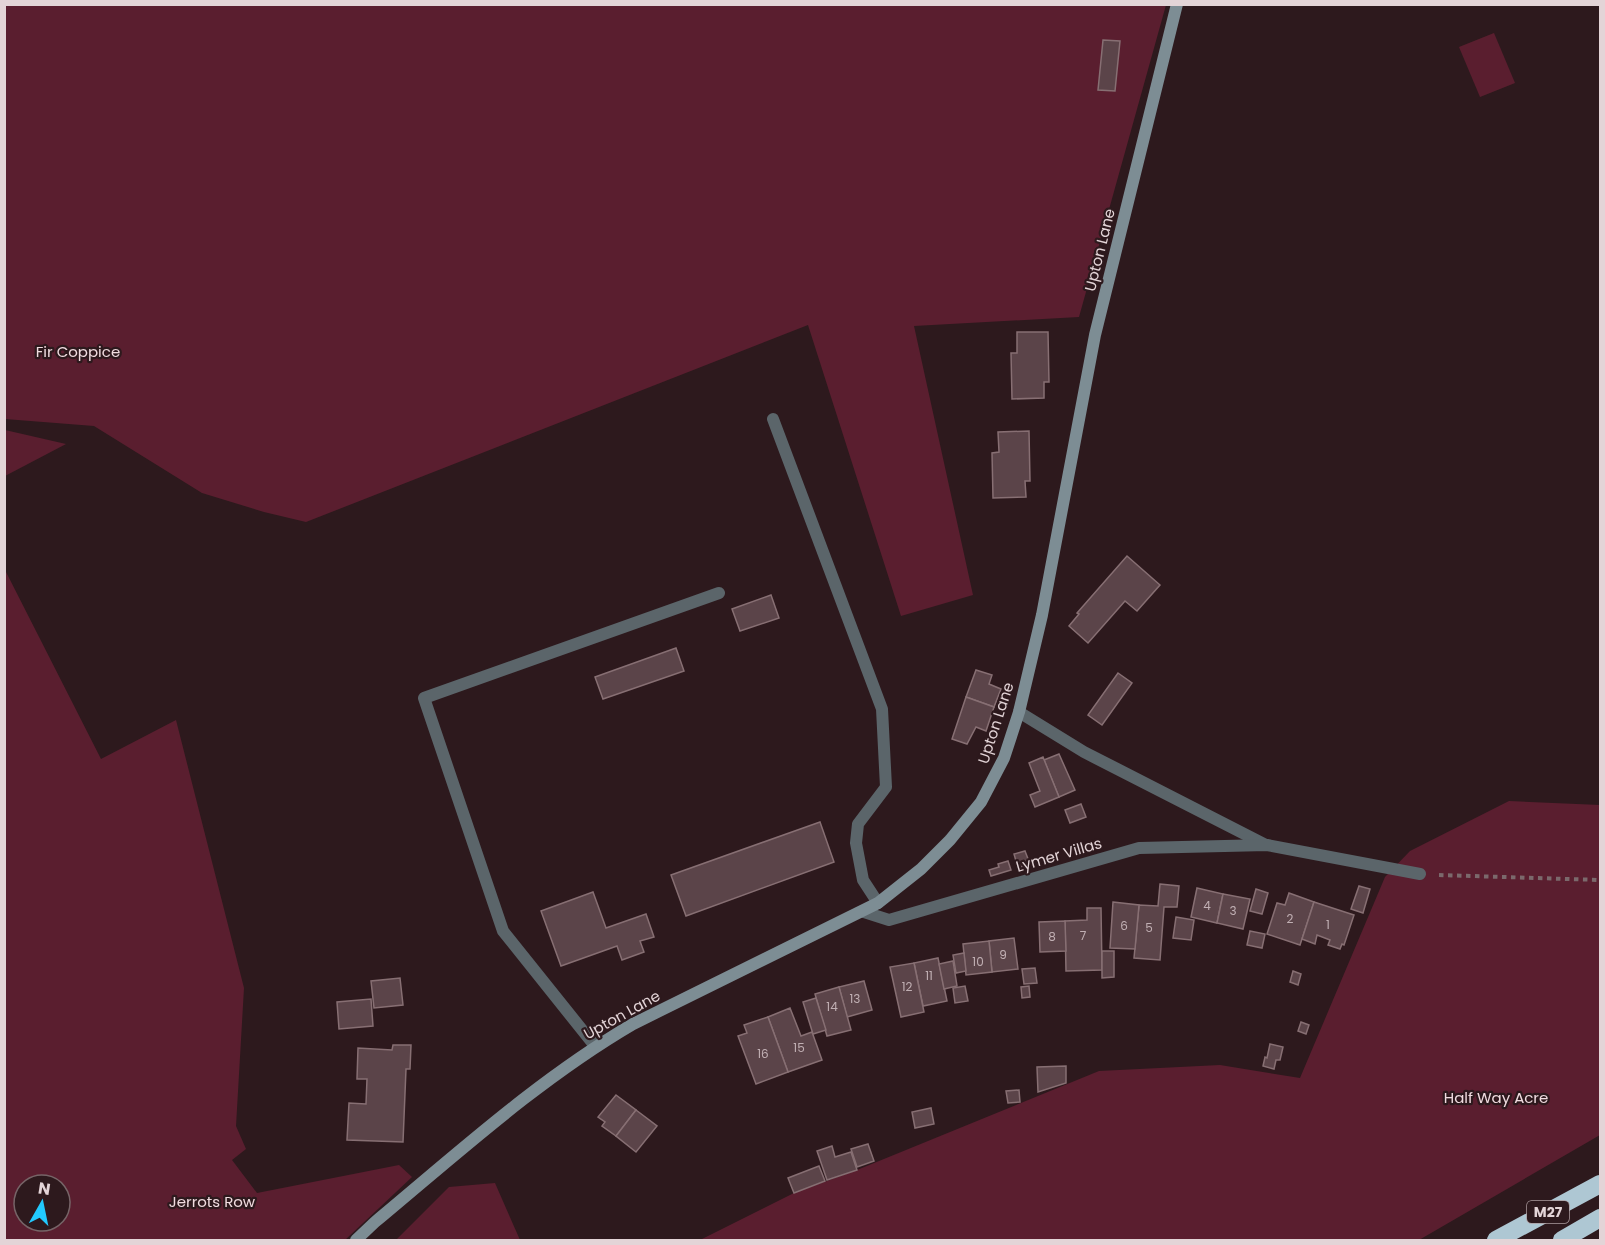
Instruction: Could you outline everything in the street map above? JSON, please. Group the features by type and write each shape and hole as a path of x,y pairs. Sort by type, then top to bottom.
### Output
{"highway":[{"name":"M27","path":"1497,1240 1600,1184"},
{"name":"M27","path":"1562,1240 1600,1218"}],"street":[{"name":"Upton Lane","path":"356,1240 548,1079 595,1046 633,1024 864,912 878,903 950,840 981,802 1004,758 1019,712 1042,615 1095,335 1177,4"},
{"path":"773,418 882,709 886,786 858,824 856,843 863,880 878,903"},
{"path":"595,1046 503,931 424,698 719,593"},
{"name":"Lymer Villas","path":"1019,712 1084,752 1268,845"},
{"name":"Lymer Villas","path":"864,912 889,920 1139,848 1268,845 1420,874"}],"path":[{"path":"1420,874 1600,880"}],"green space":[{"name":"Fir Coppice","path":"4,5 1166,5 1079,317 914,326 973,595 901,616 808,325 306,522 202,493 94,426 5,419"},
{"path":"1494,33 1515,83 1480,97 1459,47"},
{"path":"5,430 66,444 5,476"},
{"name":"Jerrots Row","path":"5,570 101,759 176,720 244,988 236,1126 246,1149 232,1160 257,1193 399,1165 412,1177 345,1240 5,1240"},
{"name":"Half Way Acre","path":"1509,801 1600,805 1600,1135 1419,1240 700,1240 794,1193 857,1170 1099,1071 1220,1065 1300,1078 1385,877 1410,851"},
{"path":"495,1183 520,1240 396,1240 449,1187"}],"building":[{"path":"1103,40 1120,41 1115,91 1098,90"},
{"path":"1017,332 1048,332 1049,382 1044,382 1044,398 1012,399 1011,353 1017,353"},
{"path":"1029,431 1030,481 1025,481 1026,497 993,498 992,453 999,452 998,432"},
{"path":"1127,556 1160,585 1137,611 1125,601 1088,643 1069,626 1079,614 1077,613"},
{"path":"771,595 779,618 740,631 732,609"},
{"path":"676,648 684,671 603,699 595,677"},
{"path":"976,670 992,675 989,684 1001,689 994,707 966,697"},
{"path":"1118,673 1132,683 1102,725 1088,715"},
{"path":"966,697 994,707 986,731 976,727 967,744 952,739"},
{"path":"1059,754 1075,790 1059,797 1044,760"},
{"path":"1043,757 1059,797 1035,807 1030,795 1040,791 1029,763"},
{"path":"1081,804 1086,817 1070,823 1065,810"},
{"path":"820,822 834,862 686,916 671,875"},
{"path":"1025,851 1030,864 1018,868 1014,854"},
{"path":"1008,861 1011,870 991,876 989,870"},
{"path":"1160,884 1179,886 1177,907 1164,907 1160,960 1134,958 1139,905 1158,906"},
{"path":"1359,886 1370,889 1363,913 1351,909"},
{"path":"1197,888 1223,894 1217,923 1191,917"},
{"path":"1256,889 1268,893 1262,914 1250,911"},
{"path":"593,892 606,928 646,914 654,937 640,941 644,952 622,960 617,946 561,966 541,911"},
{"path":"1289,893 1314,902 1300,945 1267,934 1277,903 1285,905"},
{"path":"1223,894 1250,899 1243,929 1217,923"},
{"path":"1113,902 1139,905 1135,949 1110,948"},
{"path":"1314,902 1354,915 1344,945 1342,944 1340,949 1328,945 1330,940 1317,935 1315,944 1302,939"},
{"path":"1087,908 1101,908 1102,970 1066,971 1065,921 1087,920"},
{"path":"1176,917 1194,920 1191,940 1173,938"},
{"path":"1065,921 1066,951 1040,952 1039,922"},
{"path":"1250,931 1265,934 1262,948 1247,945"},
{"path":"1014,938 1018,969 992,972 989,941"},
{"path":"989,941 992,972 966,975 963,944"},
{"path":"1102,951 1114,951 1114,977 1102,978"},
{"path":"964,953 966,971 956,973 953,955"},
{"path":"938,958 947,1001 923,1006 914,963"},
{"path":"953,961 957,986 944,989 939,964"},
{"path":"914,963 924,1012 901,1017 890,967"},
{"path":"1035,968 1037,983 1024,984 1022,969"},
{"path":"1293,971 1301,974 1298,985 1290,982"},
{"path":"400,978 403,1005 374,1008 371,981"},
{"path":"864,981 872,1010 847,1017 839,987"},
{"path":"965,986 968,1001 955,1003 953,988"},
{"path":"1029,986 1030,997 1022,998 1021,987"},
{"path":"839,987 851,1030 827,1036 815,994"},
{"path":"816,998 826,1030 813,1034 803,1002"},
{"path":"371,999 373,1026 339,1029 337,1002"},
{"path":"790,1008 801,1036 812,1032 822,1060 788,1072 768,1017"},
{"path":"768,1017 788,1072 756,1084 738,1036 747,1033 744,1025"},
{"path":"1301,1022 1309,1025 1306,1034 1298,1031"},
{"path":"1270,1044 1283,1047 1280,1060 1276,1060 1274,1069 1263,1066"},
{"path":"393,1045 411,1045 410,1069 406,1069 403,1142 347,1140 349,1103 366,1104 367,1079 357,1079 358,1048 392,1050"},
{"path":"1066,1066 1066,1083 1038,1092 1037,1067"},
{"path":"1019,1090 1020,1102 1008,1103 1006,1091"},
{"path":"616,1095 636,1110 616,1136 602,1126 605,1122 598,1117"},
{"path":"931,1108 934,1124 915,1128 912,1112"},
{"path":"636,1110 657,1126 636,1152 616,1136"},
{"path":"868,1144 874,1161 857,1167 851,1149"},
{"path":"832,1146 835,1157 851,1152 857,1170 827,1180 817,1151"},
{"path":"819,1166 825,1181 794,1193 788,1178"}]}
